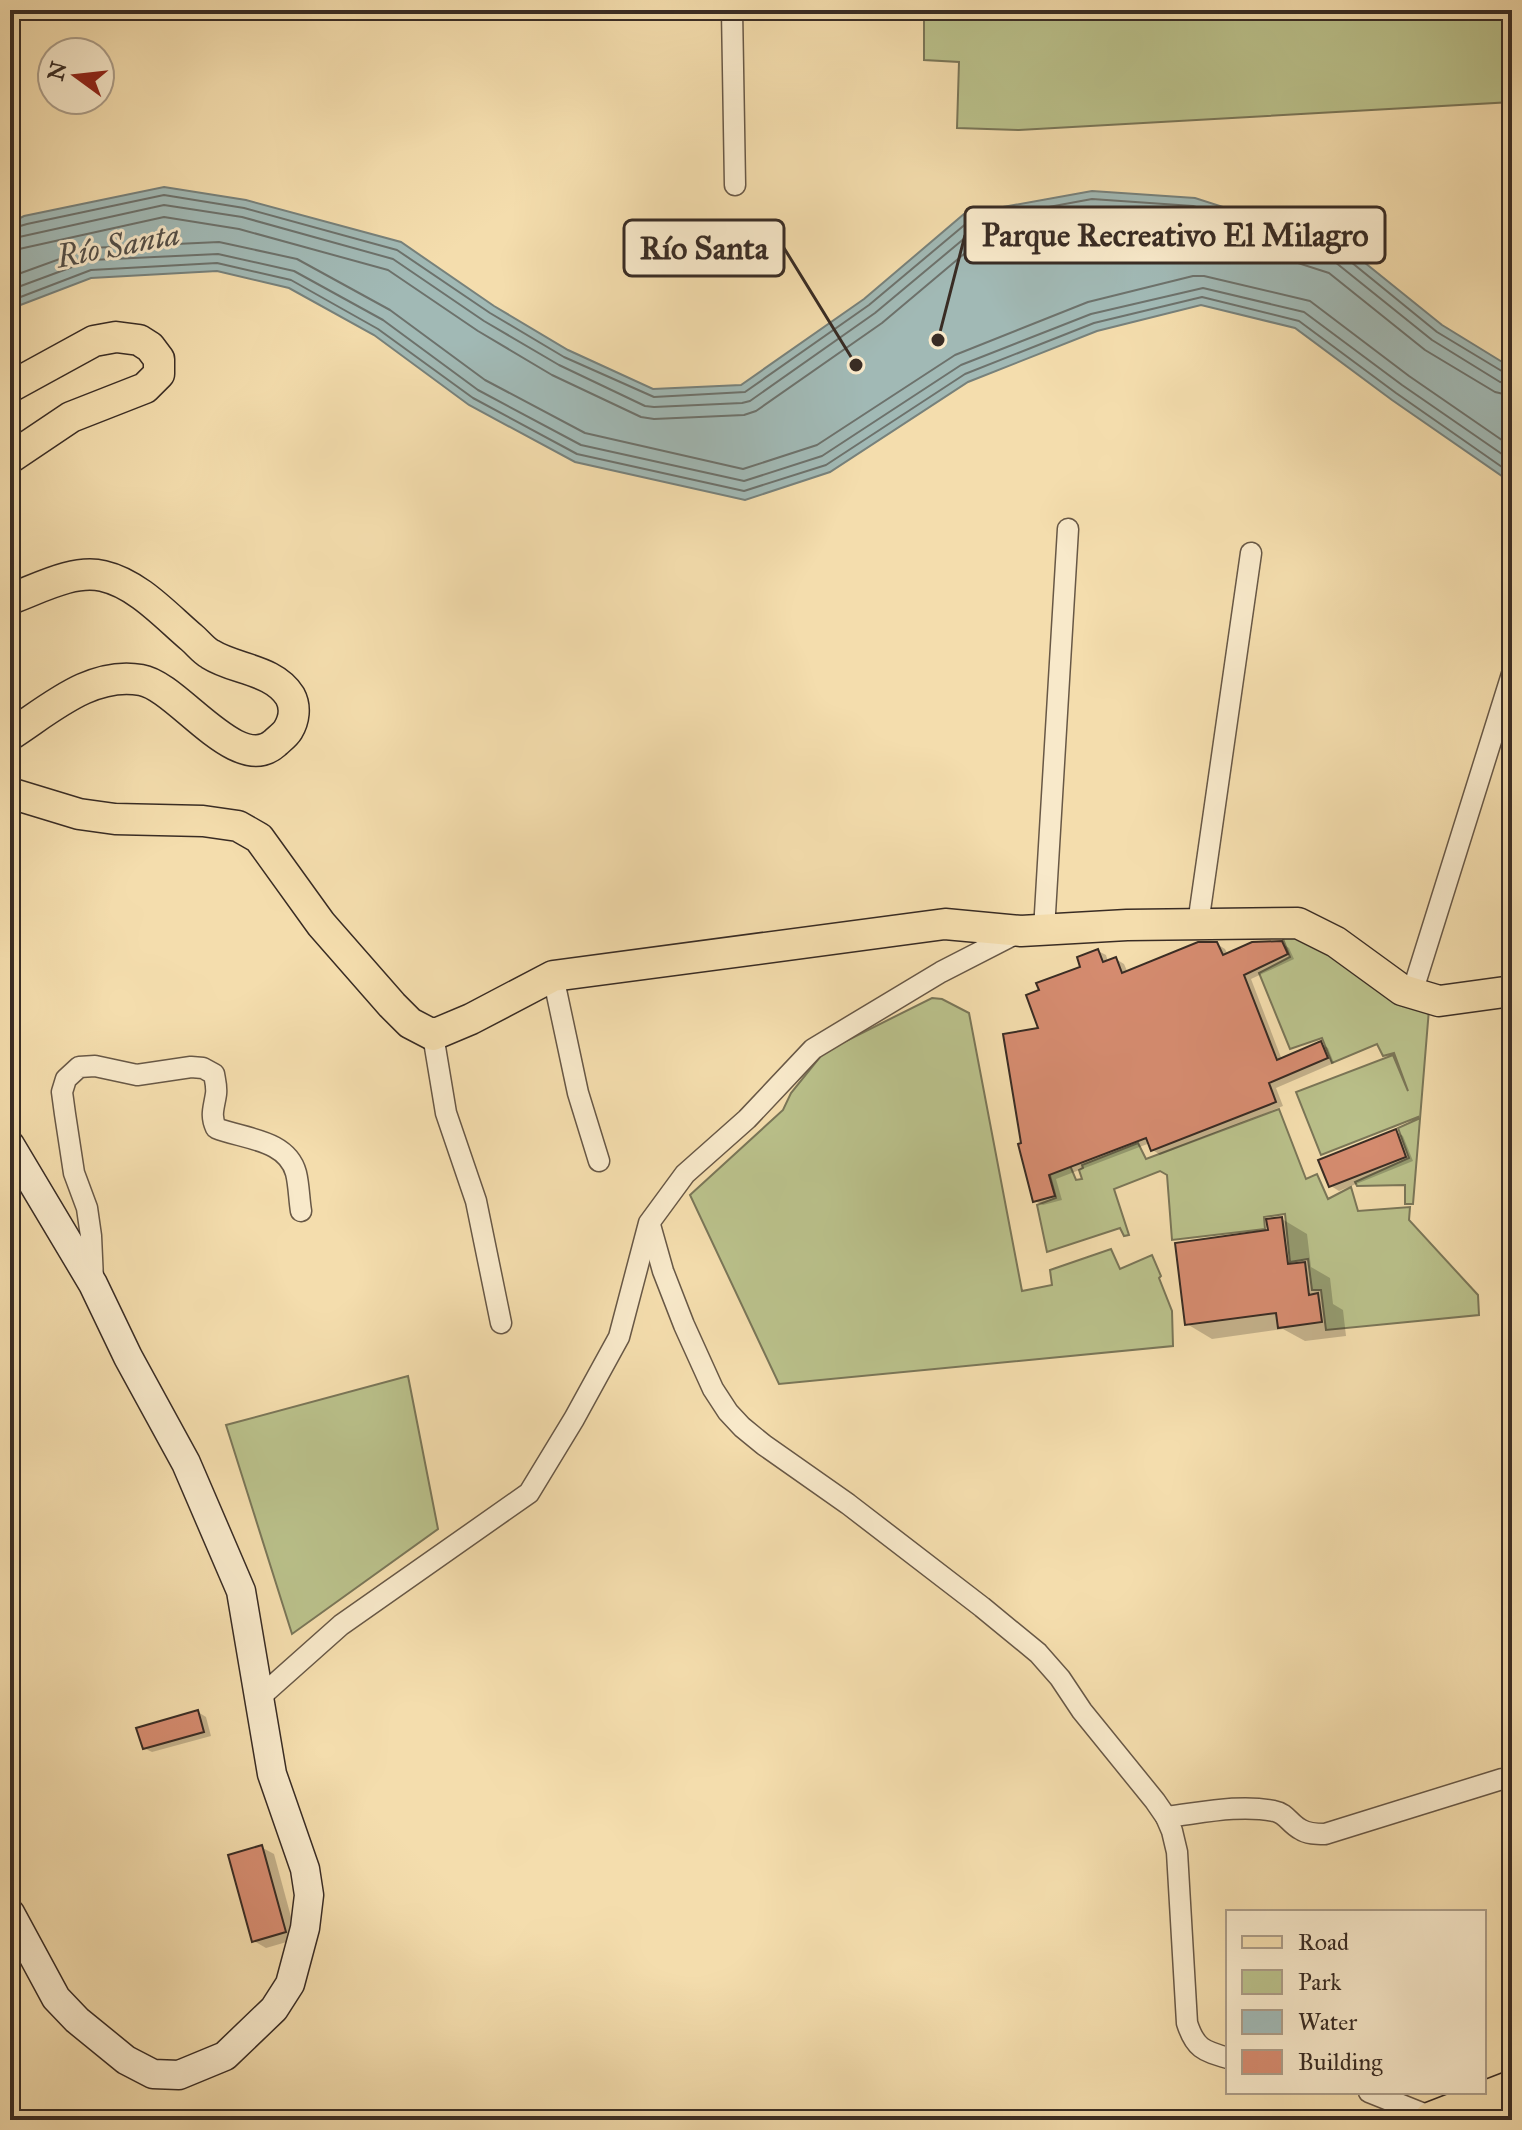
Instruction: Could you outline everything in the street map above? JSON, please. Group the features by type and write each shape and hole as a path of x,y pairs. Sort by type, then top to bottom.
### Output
{"highway":[{"path":"1433,2119 1512,2089"}],"main road":[{"path":"10,387 94,341 116,337 139,340 150,347 159,359 159,374 145,388 71,417 10,458"},
{"path":"10,599 72,576 101,575 126,584 210,655 275,680 290,696 295,713 287,732 269,748 248,750 229,742 164,691 144,680 124,679 98,683 75,692 10,735"},
{"path":"10,793 79,814 115,819 203,821 238,826 259,838 321,924 392,1005 410,1023 433,1035 471,1019 553,976 945,924 1032,931 1127,925 1298,923 1336,942 1402,990 1439,1001 1512,991"}],"street":[{"path":"732,10 735,185"},
{"path":"259,1698 341,1625 529,1493 619,1337 649,1223 685,1174 747,1119 813,1049 941,972 1032,931 1068,529"},
{"path":"1198,924 1251,553"},
{"path":"1412,993 1512,674"},
{"path":"553,976 578,1093 599,1161"},
{"path":"433,1035 446,1113 476,1201 501,1323"},
{"path":"93,1284 87,1208 74,1173 62,1092 66,1079 79,1067 95,1066 137,1075 191,1067 203,1068 214,1074 216,1095 212,1120 216,1128 270,1144 286,1155 295,1170 301,1211"},
{"path":"10,1145 93,1284 128,1357 186,1463 241,1591 272,1774 305,1869 309,1895 305,1928 290,1984 274,2009 225,2056 179,2075 153,2074 126,2060 77,2020 56,1998 10,1913"},
{"path":"649,1223 684,1325 713,1389 728,1412 764,1445 861,1513 1038,1653 1166,1817 1177,1852 1187,2023 1193,2041 1206,2051 1226,2057"},
{"path":"1166,1817 1263,1809 1279,1811 1299,1829 1325,1834 1502,1779"},
{"path":"1374,2094 1433,2119"}],"green space":[{"path":"924,10 1505,10 1506,17 1512,19 1512,102 1019,130 957,128 959,62 924,60"},
{"path":"1280,931 1305,935 1429,1009 1413,1204 1405,1204 1405,1185 1357,1186 1355,1182 1409,1158 1398,1128 1418,1117 1321,1155 1296,1092 1393,1055 1408,1091 1394,1053 1383,1056 1377,1044 1332,1063 1322,1038 1290,1049 1259,973 1290,957"},
{"path":"932,998 942,999 969,1013 1022,1291 1052,1285 1050,1270 1111,1249 1120,1269 1152,1255 1172,1311 1173,1346 779,1384 690,1195 783,1110 791,1093 824,1052"},
{"path":"1279,1109 1306,1179 1317,1174 1328,1199 1351,1187 1358,1211 1410,1207 1409,1220 1478,1295 1479,1315 1326,1330 1321,1290 1312,1290 1308,1259 1290,1262 1285,1214 1264,1217 1265,1229 1172,1240 1167,1175 1160,1171 1114,1189 1129,1235 1124,1236 1120,1228 1047,1252 1037,1205 1056,1198 1040,1139 1057,1134 1076,1180 1082,1179 1079,1170 1083,1168 1082,1165 1138,1143 1146,1159"},
{"path":"408,1376 438,1529 292,1634 226,1425"}],"water":[{"path":"164,187 246,200 401,242 494,306 568,350 653,389 741,385 864,299 964,214 1092,191 1195,198 1344,246 1442,325 1512,368 1512,483 1295,328 1201,305 1097,331 968,382 830,472 745,500 575,462 469,405 374,335 289,288 217,271 91,278 10,309 10,223 24,216"}],"building":[{"path":"1282,941 1288,954 1244,975 1277,1060 1321,1041 1328,1058 1269,1083 1276,1102 1151,1151 1146,1138 1049,1175 1055,1196 1033,1202 1018,1144 1021,1143 1003,1034 1038,1028 1026,995 1039,990 1036,983 1080,967 1077,957 1098,949 1103,962 1116,957 1122,973 1198,942 1217,942 1223,955 1252,942"},
{"path":"1396,1129 1406,1157 1329,1187 1318,1160"},
{"path":"1282,1217 1288,1264 1305,1262 1309,1295 1318,1293 1322,1322 1278,1328 1276,1313 1185,1325 1175,1243 1268,1230 1266,1219"},
{"path":"198,1710 204,1732 143,1749 136,1728"},
{"path":"262,1845 286,1932 252,1942 228,1855"}],"place":[{"name":"Parque Recreativo El Milagro","path":"938,340"},
{"name":"Río Santa","path":"856,365"}]}
